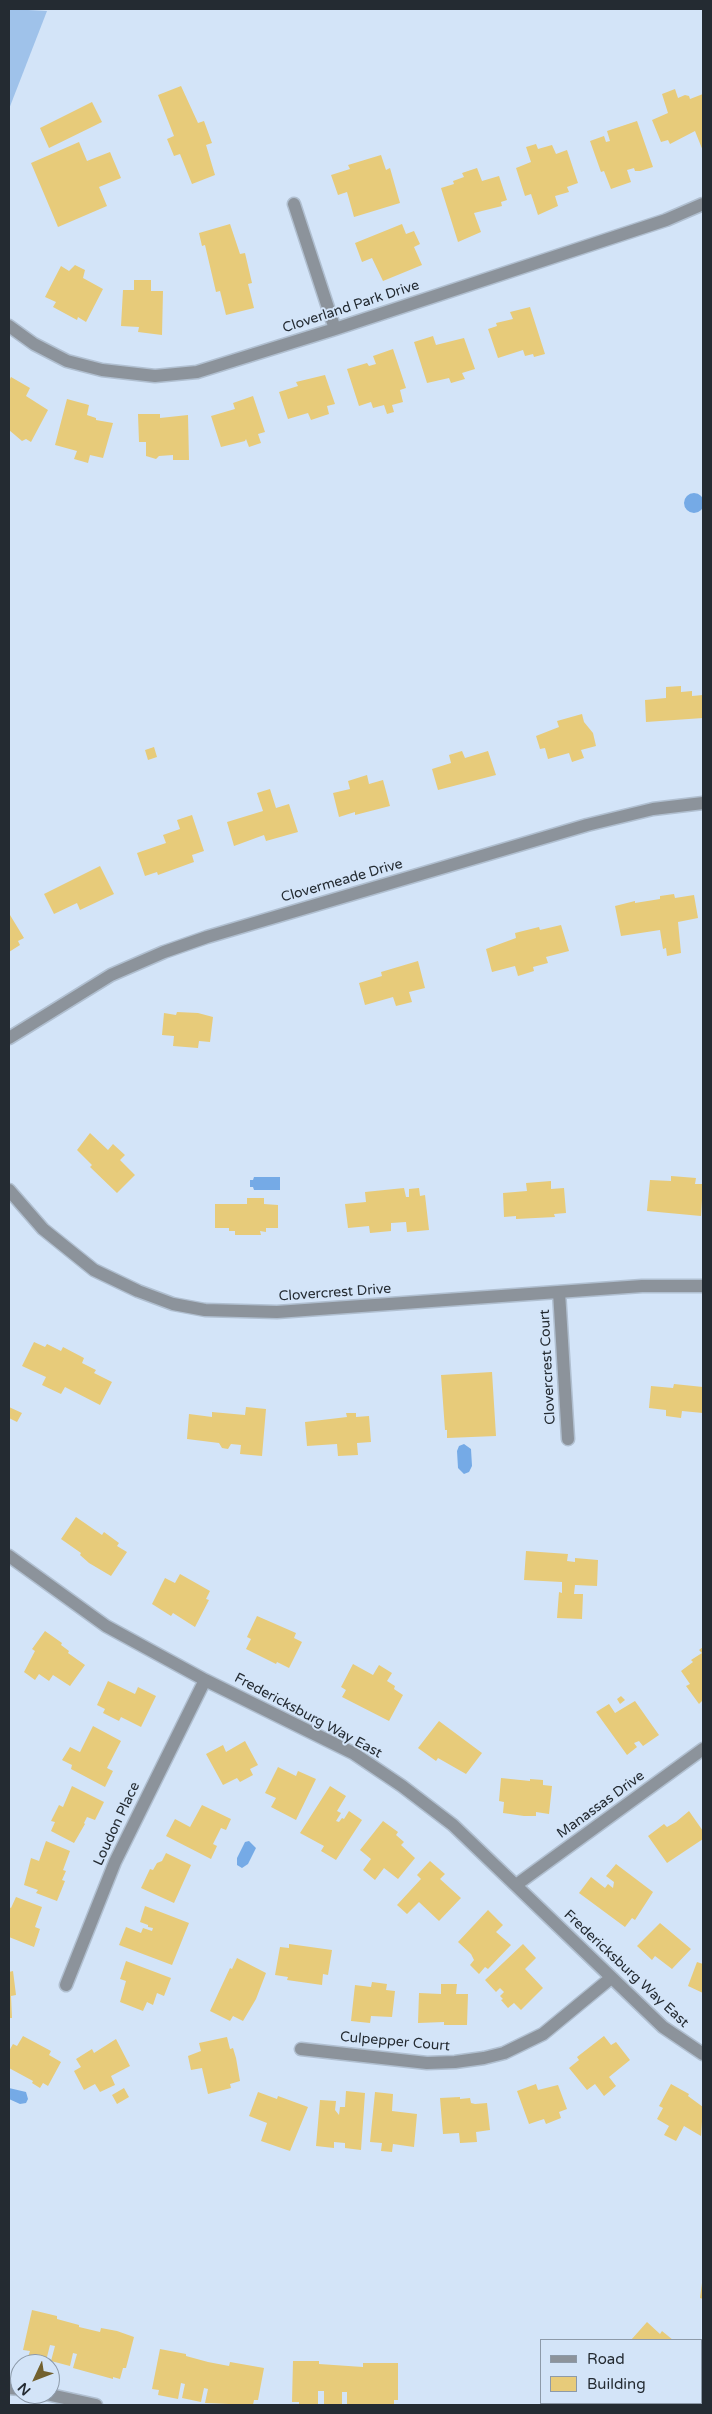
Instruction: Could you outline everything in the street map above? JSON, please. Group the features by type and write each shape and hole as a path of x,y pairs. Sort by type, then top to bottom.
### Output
{"street":[{"path":"294,204 335,329"},
{"name":"Cloverland Park Drive","path":"9,326 34,344 68,361 102,370 155,376 182,374 218,367 335,329 666,220 703,204"},
{"name":"Clovermeade Drive","path":"9,1038 111,975 164,952 207,937 587,825 653,809 703,803"},
{"name":"Clovercrest Drive","path":"9,1190 43,1229 94,1270 138,1292 184,1306 213,1310 277,1312 642,1286 703,1286"},
{"name":"Clovercrest Court","path":"559,1292 568,1439"},
{"name":"Fredericksburg Way East","path":"9,1556 98,1621 205,1680 328,1740 375,1767 453,1825 611,1978 671,2033 703,2054"},
{"name":"Loudon Place","path":"66,1985 115,1862 205,1680"},
{"name":"Manassas Drive","path":"516,1885 703,1749"},
{"name":"Culpepper Court","path":"301,2049 427,2063 484,2058 504,2053 543,2034 611,1978"},
{"path":"60,2397 96,2405"}],"shaded area":[{"path":"9,9 47,11 9,109"},
{"path":"690,493 698,493 704,499 704,507 698,513 690,513 684,507 684,499"},
{"path":"254,1177 280,1177 280,1190 254,1190 253,1187 250,1187 250,1180 253,1180"},
{"path":"464,1444 471,1449 472,1466 469,1472 464,1474 458,1468 457,1451 459,1446"},
{"path":"249,1841 256,1848 248,1864 242,1868 237,1865 237,1858 245,1842"},
{"path":"9,2088 26,2092 28,2099 26,2103 20,2104 9,2099"}],"building":[{"path":"181,86 198,123 204,121 212,143 206,145 215,175 192,184 180,154 174,156 167,139 174,136 158,95"},
{"path":"675,89 678,98 685,95 689,96 690,99 703,94 703,151 695,131 670,144 668,140 661,142 652,120 668,113 662,94"},
{"path":"92,102 102,122 49,148 40,128"},
{"path":"637,121 653,167 640,171 635,171 634,168 627,170 631,182 611,189 604,171 601,172 590,141 604,136 606,142 610,141 607,131"},
{"path":"79,142 87,161 110,152 121,178 99,187 107,206 58,227 31,163"},
{"path":"536,144 538,149 552,145 556,154 567,150 578,183 567,187 569,192 555,196 558,206 538,215 531,194 525,196 516,168 531,162 526,147"},
{"path":"381,155 386,170 390,168 400,203 354,217 347,192 338,195 331,175 350,169 348,165"},
{"path":"477,168 482,181 499,176 507,200 501,202 502,206 474,213 481,232 458,242 441,188 454,184 453,181 464,177 462,173"},
{"path":"230,224 240,254 245,253 252,283 248,284 254,308 226,315 220,291 216,292 205,245 202,246 199,233"},
{"path":"402,224 406,234 414,231 420,244 414,247 422,265 383,281 372,258 362,262 355,243"},
{"path":"75,265 85,270 83,278 103,289 86,322 78,317 77,320 53,307 56,302 45,297 61,266 69,271"},
{"path":"134,280 151,280 151,291 163,291 162,335 138,332 139,327 121,326 123,290 134,290"},
{"path":"530,307 545,354 534,357 533,354 525,356 523,350 498,358 488,329 497,326 496,323 513,319 510,312"},
{"path":"433,336 436,345 464,338 475,369 462,373 465,379 451,383 449,378 427,383 414,342"},
{"path":"393,349 406,388 400,390 403,402 392,405 394,412 387,414 384,405 373,408 371,402 359,406 347,369 367,363 369,366 376,364 373,356"},
{"path":"325,375 335,404 327,406 329,414 311,420 308,413 288,419 279,392 298,386 296,382"},
{"path":"11,377 30,388 26,396 48,410 31,442 26,439 22,441 9,430 9,381"},
{"path":"253,396 265,432 258,434 261,443 249,447 246,439 245,441 221,447 211,416 235,409 233,403"},
{"path":"67,399 89,405 87,415 96,418 96,420 113,423 103,458 90,455 88,463 74,459 77,451 55,445"},
{"path":"138,414 160,414 160,418 188,415 189,460 173,460 173,455 159,456 156,459 146,456 146,442 139,442"},
{"path":"681,686 681,692 692,691 692,696 703,695 703,718 646,722 645,700 666,698 666,687"},
{"path":"582,714 584,722 593,733 596,746 581,750 584,758 572,762 569,753 548,759 545,748 540,749 536,736 559,727 557,721"},
{"path":"154,747 157,757 148,760 145,750"},
{"path":"462,751 465,758 488,751 496,775 438,790 432,769 451,763 449,755"},
{"path":"367,775 369,784 383,780 390,806 355,815 355,812 339,817 333,793 350,789 348,781"},
{"path":"270,789 276,808 289,804 298,832 266,841 264,835 234,846 227,822 263,811 257,793"},
{"path":"192,815 204,851 192,855 194,862 158,875 157,872 145,876 137,853 166,843 163,835 180,829 177,820"},
{"path":"100,866 114,894 80,910 77,903 54,914 44,894"},
{"path":"674,894 675,898 694,895 698,918 678,922 681,953 667,956 666,948 663,949 660,930 621,936 615,906 635,901 635,903 660,899 660,896"},
{"path":"10,915 24,938 18,941 20,945 9,952"},
{"path":"561,925 569,951 546,957 548,963 533,967 534,971 518,976 515,966 492,972 486,949 516,938 515,933 539,927 540,930"},
{"path":"418,961 425,988 409,992 412,1002 396,1006 393,997 365,1005 359,983 382,976 381,972"},
{"path":"177,1012 198,1013 213,1017 210,1042 199,1041 198,1048 173,1046 174,1036 162,1035 164,1013 176,1015"},
{"path":"90,1133 108,1150 113,1144 125,1155 120,1160 135,1175 117,1193 90,1167 92,1165 77,1150"},
{"path":"671,1176 696,1178 695,1184 703,1184 701,1216 647,1211 650,1180 671,1181"},
{"path":"551,1181 551,1189 564,1188 566,1213 554,1214 555,1217 516,1219 516,1216 504,1217 503,1193 527,1191 526,1183"},
{"path":"404,1188 406,1197 409,1197 409,1189 419,1188 420,1196 425,1195 429,1230 407,1232 406,1222 391,1223 391,1231 370,1233 369,1226 348,1228 345,1204 366,1202 365,1192"},
{"path":"247,1198 264,1198 264,1204 278,1205 278,1228 266,1228 266,1232 260,1231 261,1235 235,1235 235,1231 229,1231 229,1228 215,1228 215,1204 247,1204"},
{"path":"34,1342 45,1347 47,1344 61,1351 63,1347 84,1358 82,1363 96,1370 94,1373 112,1382 100,1405 65,1387 61,1394 42,1385 46,1377 22,1366"},
{"path":"492,1372 496,1436 447,1438 441,1375"},
{"path":"674,1384 703,1387 703,1413 682,1411 681,1418 666,1416 666,1410 649,1408 651,1386 673,1388"},
{"path":"9,1407 22,1413 17,1422 9,1418"},
{"path":"246,1407 266,1409 262,1456 240,1454 241,1445 231,1444 228,1449 222,1448 219,1443 187,1439 189,1414 212,1417 212,1412 245,1415"},
{"path":"346,1413 356,1413 356,1417 369,1416 371,1442 357,1443 358,1455 338,1456 337,1444 307,1446 305,1422 347,1417"},
{"path":"76,1517 102,1535 104,1532 119,1543 117,1546 127,1552 111,1576 89,1563 80,1555 81,1553 61,1539"},
{"path":"526,1551 568,1554 567,1561 575,1562 575,1558 598,1560 597,1586 575,1585 574,1594 583,1594 582,1619 557,1618 559,1592 562,1593 562,1582 524,1580"},
{"path":"180,1574 210,1591 206,1599 209,1600 195,1627 173,1613 171,1616 152,1604 165,1578 175,1583"},
{"path":"257,1616 296,1633 294,1638 302,1642 289,1668 277,1662 276,1664 246,1649 251,1639 247,1637"},
{"path":"45,1631 62,1643 61,1645 69,1651 68,1653 85,1665 70,1686 53,1675 49,1681 39,1674 35,1680 24,1672 35,1651 32,1649"},
{"path":"703,1647 703,1700 699,1704 686,1686 690,1684 681,1671 693,1662 691,1660 702,1653 699,1650"},
{"path":"353,1664 373,1675 379,1665 392,1673 387,1681 395,1686 394,1689 403,1695 389,1721 342,1697 346,1690 341,1687"},
{"path":"108,1681 135,1694 138,1687 156,1696 141,1727 121,1717 119,1721 103,1713 105,1709 97,1705"},
{"path":"621,1696 625,1700 620,1704 617,1699"},
{"path":"635,1701 659,1735 643,1746 639,1741 634,1743 637,1747 627,1755 596,1712 609,1704 615,1713"},
{"path":"439,1721 482,1753 466,1774 438,1758 436,1761 418,1748"},
{"path":"93,1726 121,1741 107,1768 113,1771 105,1787 71,1769 72,1765 62,1760 70,1747 80,1752"},
{"path":"245,1741 258,1765 250,1769 253,1775 240,1782 237,1778 223,1785 206,1754 223,1745 226,1752"},
{"path":"278,1767 296,1776 298,1771 316,1779 296,1820 271,1807 276,1798 265,1793"},
{"path":"501,1778 530,1781 530,1779 543,1780 543,1785 552,1786 549,1814 536,1812 536,1816 524,1816 503,1813 504,1802 499,1801"},
{"path":"72,1786 104,1802 95,1820 87,1817 74,1843 51,1831 55,1822 51,1821 59,1805 63,1807"},
{"path":"330,1786 346,1796 337,1811 341,1813 336,1821 339,1822 342,1818 344,1819 349,1811 362,1820 336,1860 321,1851 324,1846 300,1833"},
{"path":"202,1805 231,1819 226,1830 221,1828 213,1844 217,1846 211,1859 166,1836 175,1819 190,1827"},
{"path":"689,1811 703,1831 703,1839 667,1863 648,1836 664,1824 667,1827 676,1822"},
{"path":"383,1821 398,1832 396,1835 404,1842 401,1845 415,1858 398,1879 384,1868 375,1880 363,1870 371,1859 360,1850"},
{"path":"46,1841 70,1851 63,1870 66,1871 62,1880 65,1881 57,1901 36,1893 38,1890 24,1885 31,1858 39,1861"},
{"path":"166,1853 191,1865 174,1903 141,1888 150,1869 153,1870 157,1863 162,1861"},
{"path":"430,1861 445,1874 440,1879 461,1898 439,1921 419,1902 407,1914 397,1905 421,1879 417,1875"},
{"path":"616,1864 653,1892 635,1920 632,1918 625,1927 579,1893 591,1877 605,1888 608,1884 613,1888 614,1882 606,1876"},
{"path":"16,1897 42,1907 35,1927 40,1929 34,1947 9,1937 9,1907 11,1908"},
{"path":"145,1906 189,1923 172,1965 119,1945 126,1927 141,1933 143,1928 152,1931 153,1928 140,1922"},
{"path":"488,1910 503,1925 496,1932 511,1945 488,1969 485,1967 479,1974 470,1965 474,1960 471,1954 458,1942"},
{"path":"660,1923 691,1949 672,1969 655,1956 652,1960 637,1946"},
{"path":"289,1944 332,1950 328,1975 323,1974 322,1985 287,1980 288,1977 275,1975 280,1947 289,1948"},
{"path":"523,1944 536,1958 525,1969 543,1988 521,2010 514,2003 508,2008 500,1996 504,1992 500,1988 496,1992 485,1980"},
{"path":"237,1958 266,1973 256,1999 243,2021 233,2016 230,2021 210,2011 230,1968 232,1969"},
{"path":"126,1961 171,1978 164,1996 157,1993 153,2005 147,2002 143,2011 120,2002 126,1981 120,1979"},
{"path":"697,1962 703,1964 703,1993 688,1986"},
{"path":"13,1971 16,1995 11,1996 12,2018 9,2018 9,1972"},
{"path":"372,1982 387,1984 386,1990 395,1991 392,2017 371,2016 370,2023 351,2021 355,1985 371,1987"},
{"path":"441,1984 457,1984 456,1994 468,1994 467,2025 444,2025 444,2022 418,2023 419,1993 441,1994"},
{"path":"23,2036 51,2051 49,2055 61,2062 48,2086 43,2083 40,2088 32,2083 33,2081 9,2068 9,2051 13,2044 17,2046"},
{"path":"604,2036 611,2045 616,2042 630,2060 609,2077 616,2086 604,2096 595,2084 587,2090 569,2068 579,2060 577,2057"},
{"path":"227,2037 230,2049 233,2048 236,2058 240,2081 230,2084 231,2088 208,2094 202,2068 191,2070 188,2056 201,2051 199,2043"},
{"path":"116,2039 130,2066 111,2076 115,2085 100,2092 95,2084 84,2090 74,2071 81,2067 76,2059 92,2049 94,2053"},
{"path":"536,2084 538,2090 558,2085 567,2109 559,2112 561,2118 546,2124 544,2119 529,2124 517,2091"},
{"path":"671,2084 689,2094 688,2096 703,2107 701,2136 684,2126 676,2141 664,2135 669,2126 657,2119 663,2108 659,2106"},
{"path":"124,2088 129,2097 117,2104 112,2095"},
{"path":"346,2091 365,2093 361,2150 345,2148 345,2143 334,2142 334,2148 316,2146 320,2100 336,2101 335,2110 339,2115 340,2107 345,2107"},
{"path":"258,2092 277,2099 278,2096 308,2107 290,2151 261,2141 267,2123 249,2116"},
{"path":"375,2092 393,2094 392,2111 417,2114 414,2147 393,2144 392,2152 381,2151 382,2143 370,2142"},
{"path":"460,2097 460,2099 470,2098 471,2103 475,2104 487,2103 490,2130 476,2132 477,2142 460,2143 459,2133 443,2134 440,2098"},
{"path":"703,2283 703,2299 700,2298"},
{"path":"32,2310 57,2316 57,2319 79,2325 79,2327 100,2332 101,2328 134,2337 126,2368 123,2368 120,2379 113,2377 113,2379 73,2368 77,2354 73,2353 70,2366 60,2363 60,2354 53,2354 55,2346 50,2345 48,2354 29,2354 30,2351 23,2350"},
{"path":"647,2322 660,2334 662,2331 672,2339 632,2339"},
{"path":"160,2349 229,2366 230,2362 264,2368 258,2400 254,2400 253,2405 205,2403 208,2389 204,2388 201,2402 182,2398 185,2384 181,2383 178,2399 158,2395 159,2390 152,2389"},
{"path":"293,2361 319,2361 319,2364 363,2367 363,2363 398,2363 398,2400 394,2400 394,2405 347,2405 347,2392 342,2392 342,2405 324,2405 324,2391 318,2391 318,2405 299,2405 299,2402 292,2402"}]}
